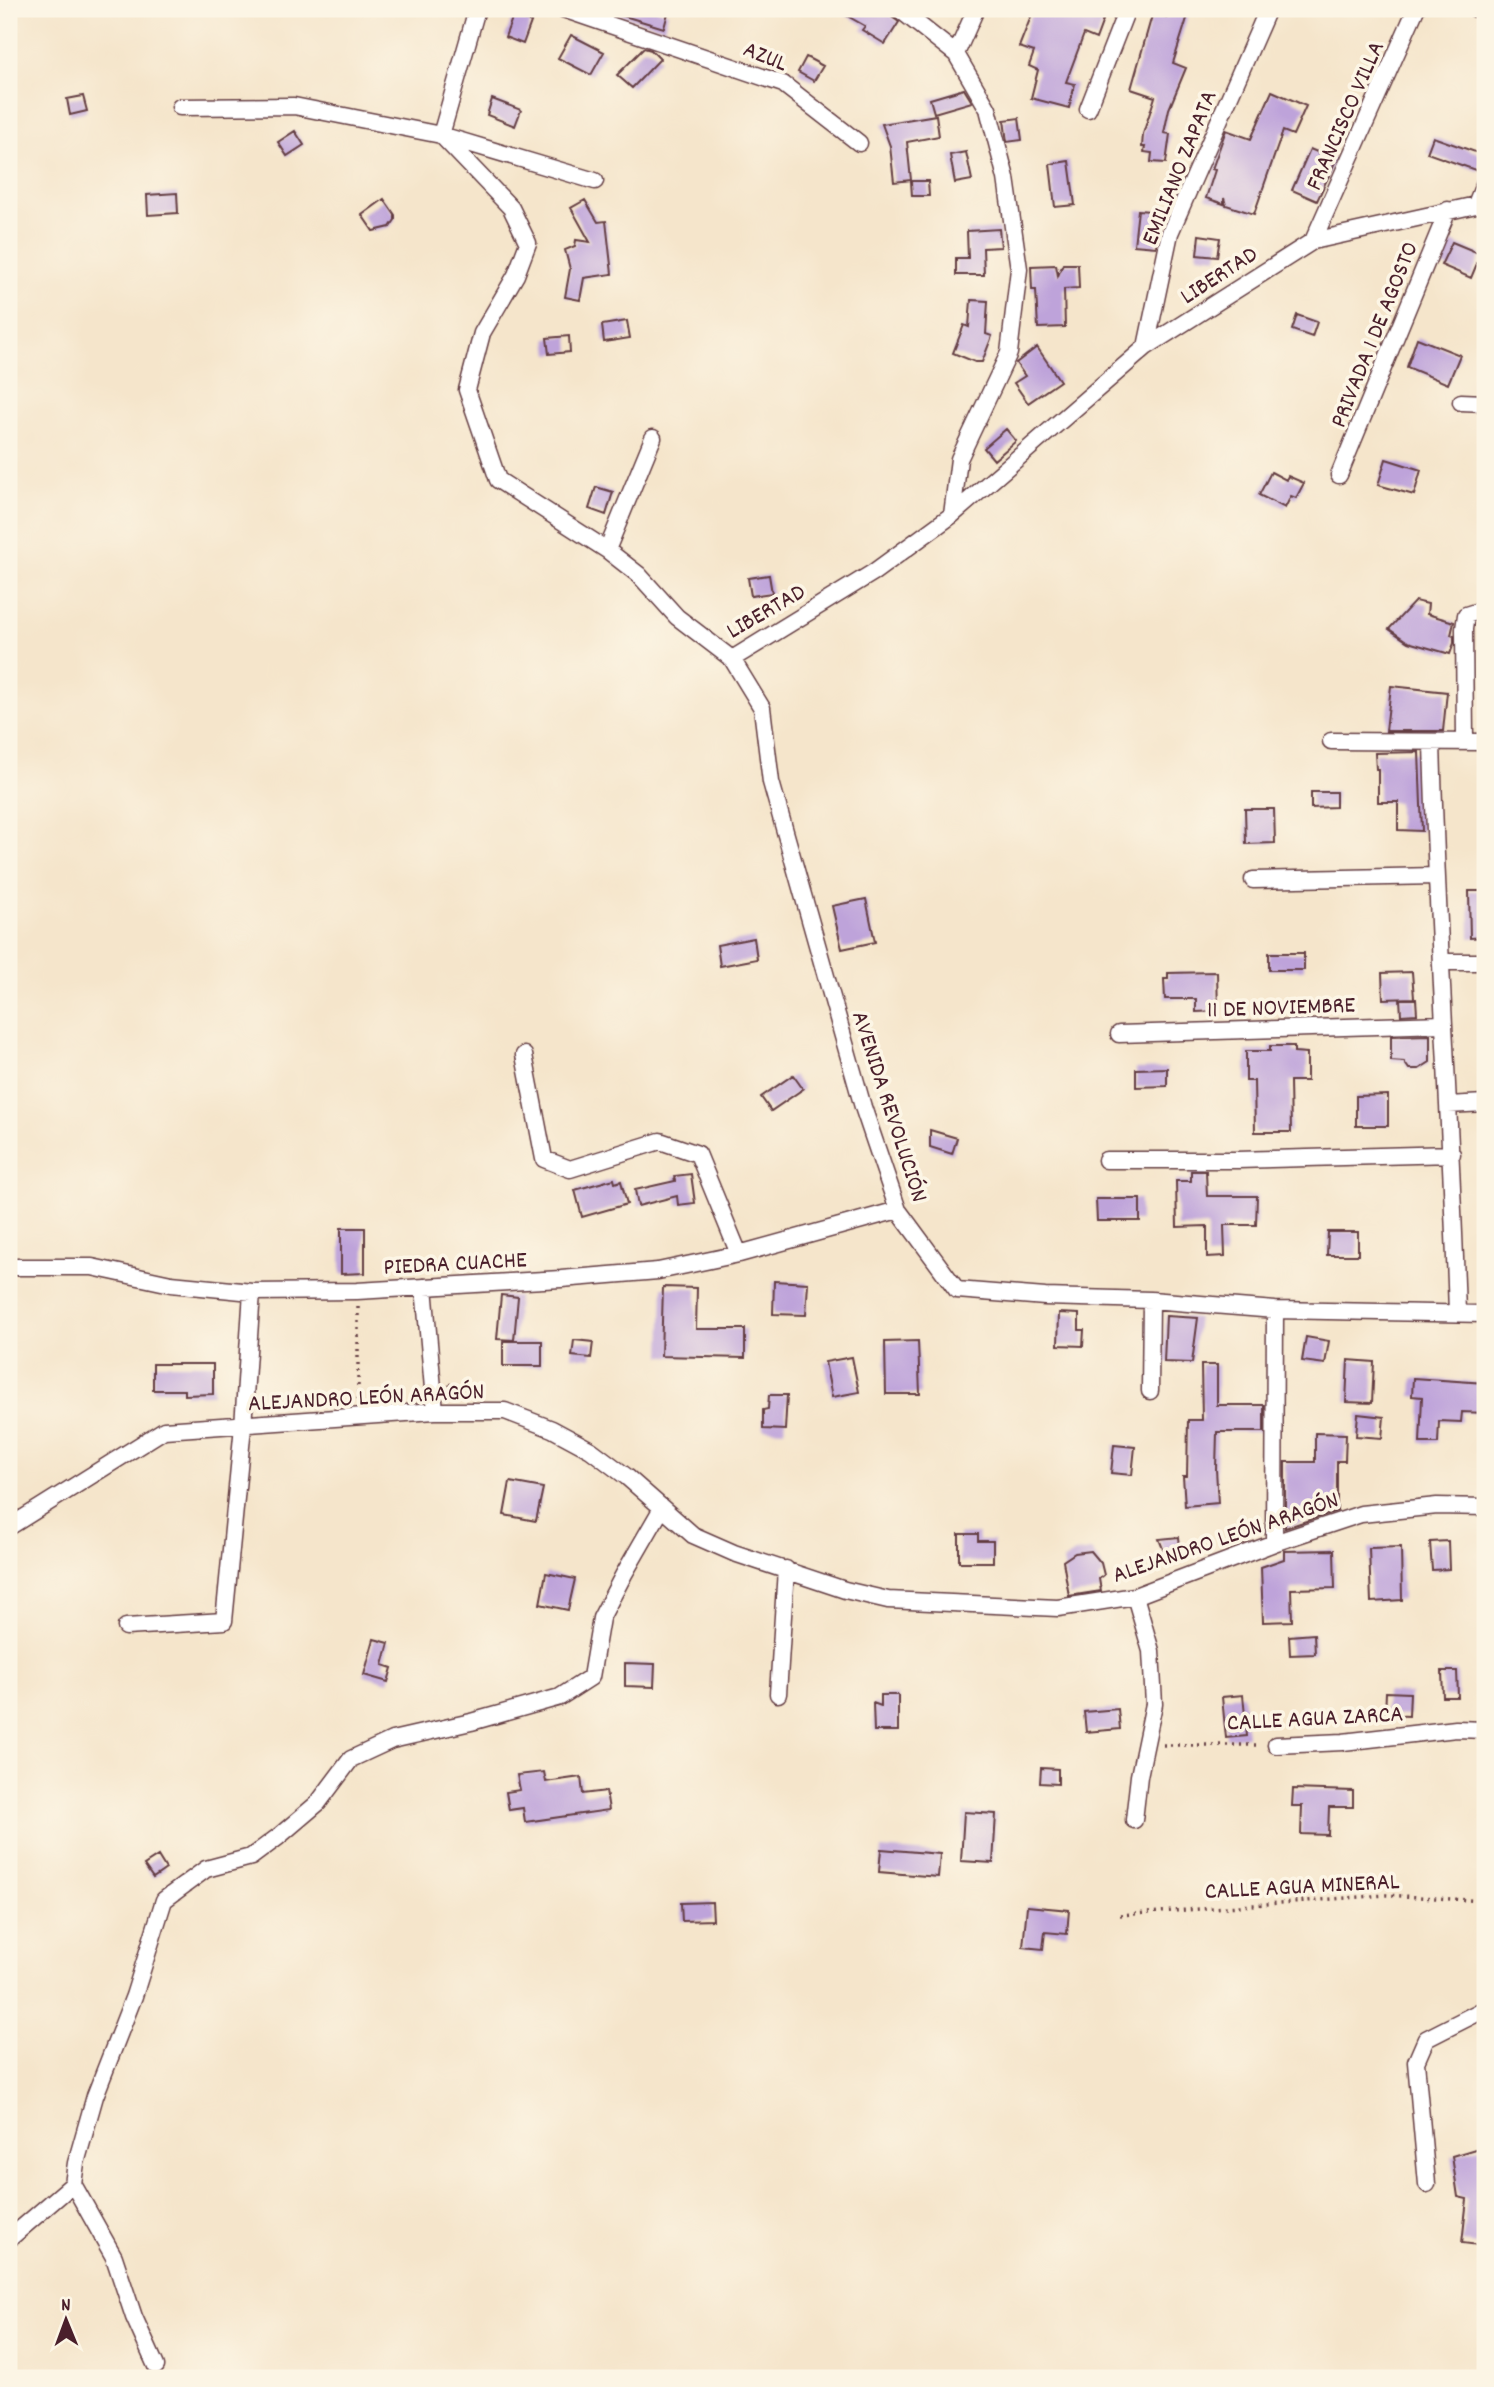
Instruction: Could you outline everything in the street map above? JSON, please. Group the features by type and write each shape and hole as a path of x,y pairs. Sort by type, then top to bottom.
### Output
{"street":[{"path":"441,135 477,9"},
{"name":"AZUL","path":"563,9 783,85 859,143"},
{"path":"899,9 956,54 988,108 1006,178 1019,269 1009,352 959,459 952,515"},
{"path":"956,54 976,9"},
{"path":"1088,109 1127,9"},
{"name":"EMILIANO ZAPATA","path":"1146,347 1171,233 1268,9"},
{"name":"FRANCISCO VILLA","path":"1313,241 1416,9"},
{"path":"1476,9 1485,12"},
{"path":"180,107 294,106 441,135 595,181"},
{"name":"LIBERTAD","path":"441,135 511,208 528,243 516,275 482,333 467,390 498,480 607,550 639,575 677,617 732,659 874,572 952,515 1146,347 1313,241 1481,203"},
{"path":"1481,203 1485,182"},
{"name":"PRIVADA 1 DE AGOSTO","path":"1339,475 1448,210"},
{"path":"1461,402 1485,403"},
{"path":"607,550 653,438"},
{"path":"1465,741 1466,615 1485,609"},
{"name":"AVENIDA REVOLUCIÓN","path":"732,659 762,708 771,782 863,1107 898,1210 957,1290 1045,1297 1151,1300 1275,1310 1485,1314"},
{"path":"1331,741 1485,742"},
{"path":"1432,742 1457,1313"},
{"path":"1253,880 1436,876"},
{"path":"1441,962 1485,962"},
{"name":"11 DE NOVIEMBRE","path":"1119,1034 1444,1024"},
{"path":"524,1055 544,1159 570,1169 660,1141 698,1154 739,1254"},
{"path":"1448,1105 1485,1103"},
{"path":"1106,1160 1238,1160 1452,1154"},
{"name":"PIEDRA CUACHE","path":"9,1267 92,1267 171,1284 252,1292 424,1287 658,1271 739,1254 898,1210"},
{"path":"424,1287 435,1410"},
{"path":"126,1627 224,1621 243,1426 252,1292"},
{"path":"1150,1391 1151,1300"},
{"path":"1274,1543 1275,1310"},
{"name":"ALEJANDRO LEÓN ARAGÓN","path":"9,1527 164,1430 435,1410 505,1411 552,1429 591,1450 627,1476 693,1535 734,1553 845,1591 888,1600 1058,1608 1135,1596 1274,1543 1361,1514 1437,1506 1485,1507"},
{"path":"156,2366 134,2317 114,2257 73,2184 76,2163 95,2095 134,1996 164,1900 206,1869 251,1857 278,1837 318,1802 351,1759 392,1740 471,1722 560,1697 591,1677 601,1618 663,1508"},
{"path":"778,1694 786,1569"},
{"path":"1134,1820 1139,1776 1154,1704 1151,1651 1135,1596"},
{"name":"CALLE AGUA ZARCA","path":"1276,1745 1343,1742 1456,1729 1485,1730"},
{"path":"1427,2184 1416,2062 1426,2039 1485,2009"},
{"path":"9,2239 73,2184"}],"path":[{"path":"358,1291 358,1417"},
{"name":"CALLE AGUA ZARCA","path":"1147,1745 1276,1745"},
{"name":"CALLE AGUA MINERAL","path":"1120,1914 1386,1895 1485,1901"}],"building":[{"path":"615,9 656,9 668,13 664,28 614,13"},
{"path":"835,9 889,9 892,17 899,22 885,44 862,30 865,26"},
{"path":"1034,9 1074,9 1103,20 1096,39 1084,34 1066,82 1075,84 1069,108 1031,98 1038,70 1029,66 1034,52 1019,47"},
{"path":"1168,9 1190,9 1173,63 1186,68 1169,109 1164,133 1170,134 1166,163 1151,162 1152,153 1144,152 1145,147 1142,147 1143,134 1155,97 1131,89 1153,12 1167,17"},
{"path":"513,16 531,22 523,44 505,37"},
{"path":"571,35 604,52 591,75 558,58"},
{"path":"644,48 651,50 660,59 632,88 617,75"},
{"path":"806,57 823,66 814,81 798,72"},
{"path":"964,89 972,102 934,113 930,99"},
{"path":"1272,91 1306,106 1293,135 1283,131 1254,214 1226,205 1224,198 1224,204 1206,198 1215,170 1212,169 1226,130 1251,139"},
{"path":"83,96 87,111 70,115 67,99"},
{"path":"492,99 521,110 515,126 487,115"},
{"path":"936,115 939,136 907,142 911,180 894,182 890,146 882,124"},
{"path":"1019,118 1022,140 1007,142 1004,120"},
{"path":"295,131 304,145 287,156 278,142"},
{"path":"1433,137 1484,155 1478,171 1427,153"},
{"path":"1310,149 1336,160 1317,201 1292,190"},
{"path":"966,152 972,180 955,183 950,155"},
{"path":"1069,161 1075,205 1055,207 1050,164"},
{"path":"911,181 928,181 929,196 912,196"},
{"path":"177,193 178,213 148,215 147,195"},
{"path":"384,199 395,215 395,220 390,227 373,231 362,215"},
{"path":"585,200 598,222 606,221 612,274 584,278 580,300 565,297 570,269 565,250 575,246 576,240 590,242 571,208"},
{"path":"1138,210 1161,212 1156,247 1134,245"},
{"path":"999,229 1001,247 983,248 984,275 956,275 956,258 968,258 967,231"},
{"path":"1199,235 1220,238 1217,257 1197,255"},
{"path":"1452,242 1481,254 1471,278 1441,265"},
{"path":"1063,264 1078,264 1079,288 1064,289 1065,327 1038,328 1036,290 1032,290 1031,266 1056,265 1058,276"},
{"path":"971,300 988,301 986,334 992,336 982,362 953,353 964,325 969,327"},
{"path":"1297,315 1317,322 1312,337 1292,330"},
{"path":"627,321 630,338 604,342 602,325"},
{"path":"569,336 570,352 549,354 547,338"},
{"path":"1417,338 1460,355 1448,384 1407,367"},
{"path":"1037,347 1060,381 1028,403 1014,383 1025,376 1016,363"},
{"path":"1006,429 1016,441 994,460 984,448"},
{"path":"1386,459 1421,470 1414,495 1378,485"},
{"path":"1271,472 1286,480 1288,476 1304,483 1296,498 1291,496 1285,508 1259,495"},
{"path":"596,487 613,492 606,515 589,509"},
{"path":"769,575 772,593 751,596 748,578"},
{"path":"1415,601 1428,604 1427,614 1454,622 1451,635 1454,636 1454,643 1450,654 1408,642 1389,629"},
{"path":"1391,686 1447,692 1443,731 1386,731"},
{"path":"1419,752 1422,831 1398,830 1398,802 1378,802 1375,753"},
{"path":"1311,792 1336,792 1336,807 1311,808"},
{"path":"1245,809 1274,809 1275,843 1246,844"},
{"path":"1469,891 1485,891 1485,937 1470,938"},
{"path":"866,899 875,942 842,949 832,906"},
{"path":"754,938 757,959 720,966 717,945"},
{"path":"1269,953 1304,953 1304,970 1269,970"},
{"path":"1217,972 1218,1011 1196,1012 1196,999 1165,999 1164,979 1168,979 1168,973"},
{"path":"1412,972 1414,998 1383,999 1382,973"},
{"path":"1400,999 1416,999 1417,1014 1401,1015"},
{"path":"1430,1035 1430,1062 1419,1069 1409,1069 1404,1062 1391,1061 1391,1036"},
{"path":"1270,1046 1294,1046 1294,1052 1307,1053 1307,1081 1290,1081 1291,1132 1255,1132 1254,1081 1246,1081 1246,1051 1270,1051"},
{"path":"1167,1068 1167,1086 1136,1087 1136,1069"},
{"path":"793,1075 803,1089 771,1111 761,1097"},
{"path":"1388,1095 1388,1126 1356,1126 1356,1096"},
{"path":"930,1130 957,1138 952,1154 930,1147"},
{"path":"1191,1171 1206,1171 1207,1196 1257,1196 1256,1225 1224,1225 1225,1256 1207,1257 1207,1226 1177,1227 1176,1181 1191,1181"},
{"path":"691,1174 695,1203 678,1205 677,1196 638,1206 635,1190 675,1181 674,1176"},
{"path":"614,1179 615,1183 621,1181 627,1204 582,1217 575,1190"},
{"path":"1096,1199 1140,1199 1140,1221 1097,1221"},
{"path":"341,1228 365,1228 365,1273 341,1274"},
{"path":"1328,1232 1358,1232 1358,1255 1327,1255"},
{"path":"774,1281 808,1283 806,1315 773,1314"},
{"path":"663,1287 697,1288 696,1329 745,1329 745,1358 661,1356"},
{"path":"501,1295 518,1297 514,1340 497,1339"},
{"path":"1059,1313 1079,1314 1079,1330 1084,1330 1083,1346 1058,1345"},
{"path":"1166,1316 1198,1318 1192,1363 1164,1362"},
{"path":"1306,1337 1329,1341 1325,1364 1302,1361"},
{"path":"574,1340 593,1342 591,1358 572,1356"},
{"path":"503,1341 542,1341 542,1366 503,1366"},
{"path":"918,1341 920,1394 886,1394 885,1342"},
{"path":"852,1357 859,1392 832,1397 825,1362"},
{"path":"1348,1360 1374,1362 1372,1403 1346,1402"},
{"path":"153,1364 213,1364 213,1394 185,1395 185,1390 153,1390"},
{"path":"1201,1365 1217,1365 1217,1405 1264,1405 1264,1432 1217,1432 1218,1503 1185,1506 1183,1476 1187,1476 1188,1420 1202,1420"},
{"path":"1413,1378 1485,1383 1485,1413 1462,1412 1461,1422 1439,1421 1438,1443 1420,1443 1422,1397 1412,1396"},
{"path":"769,1395 787,1395 785,1430 763,1429 763,1410 768,1409"},
{"path":"1358,1414 1384,1417 1382,1438 1356,1436"},
{"path":"1315,1433 1346,1434 1345,1461 1337,1461 1337,1511 1285,1528 1285,1462 1315,1462"},
{"path":"1114,1445 1135,1447 1132,1475 1111,1473"},
{"path":"510,1482 543,1488 536,1521 504,1515"},
{"path":"959,1534 978,1534 978,1541 993,1541 993,1562 959,1562"},
{"path":"1179,1537 1181,1556 1168,1561 1159,1539"},
{"path":"1448,1541 1449,1569 1432,1570 1430,1542"},
{"path":"1401,1547 1402,1600 1371,1602 1369,1548"},
{"path":"1334,1550 1335,1588 1291,1589 1292,1621 1263,1622 1261,1567 1284,1559 1284,1551"},
{"path":"1091,1551 1101,1563 1104,1575 1099,1579 1101,1591 1069,1596 1063,1561 1075,1553"},
{"path":"546,1573 575,1579 568,1610 540,1604"},
{"path":"1314,1634 1315,1654 1290,1655 1289,1636"},
{"path":"374,1639 389,1643 383,1665 392,1668 388,1682 364,1675"},
{"path":"625,1663 655,1664 654,1687 625,1686"},
{"path":"1442,1671 1457,1671 1458,1697 1443,1697"},
{"path":"1386,1692 1410,1693 1409,1716 1385,1715"},
{"path":"881,1695 898,1695 898,1731 874,1731 873,1703 881,1706"},
{"path":"1243,1695 1247,1736 1226,1738 1222,1697"},
{"path":"1118,1709 1120,1729 1086,1732 1084,1712"},
{"path":"1041,1768 1058,1769 1058,1784 1040,1783"},
{"path":"544,1772 546,1782 581,1777 583,1794 606,1791 609,1810 525,1822 523,1808 509,1810 506,1792 520,1790 517,1775"},
{"path":"1293,1789 1353,1791 1353,1807 1329,1807 1328,1835 1301,1834 1302,1806 1292,1806"},
{"path":"964,1812 996,1814 993,1863 961,1861"},
{"path":"881,1849 940,1854 938,1877 879,1872"},
{"path":"158,1856 166,1869 153,1878 144,1865"},
{"path":"712,1902 713,1920 682,1921 681,1903"},
{"path":"1027,1906 1069,1910 1067,1934 1045,1932 1043,1949 1023,1947"},
{"path":"1485,2146 1485,2202 1478,2245 1462,2243 1467,2199 1458,2197 1452,2156"}]}
